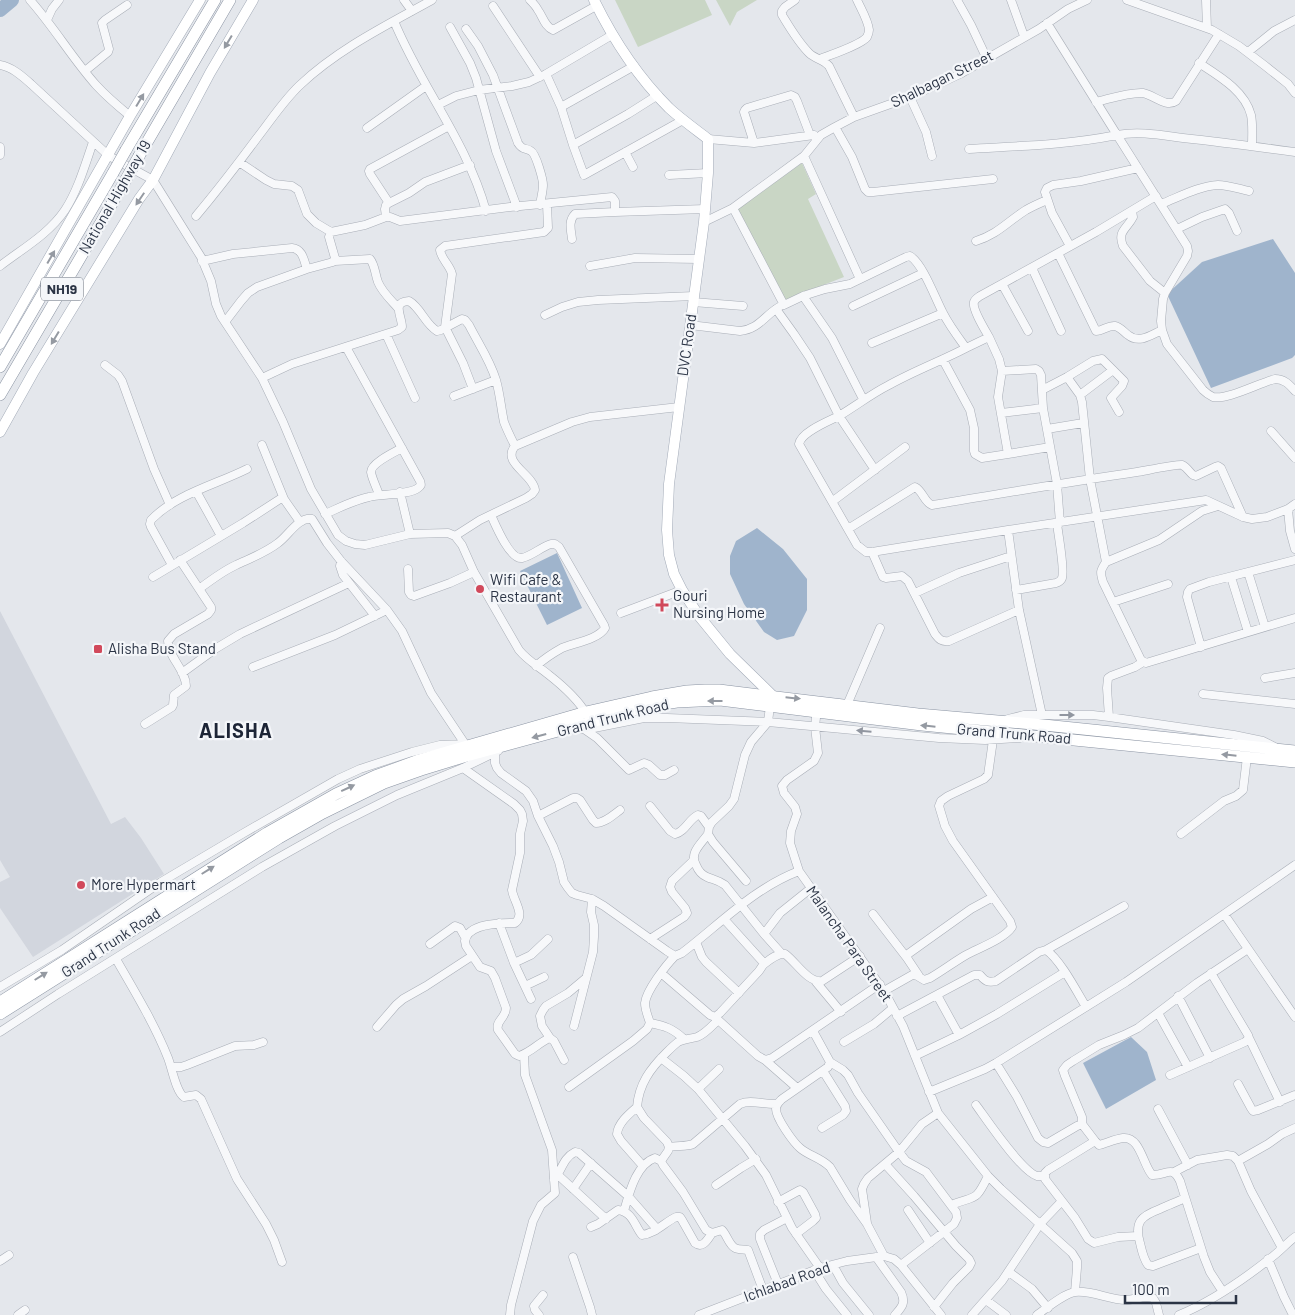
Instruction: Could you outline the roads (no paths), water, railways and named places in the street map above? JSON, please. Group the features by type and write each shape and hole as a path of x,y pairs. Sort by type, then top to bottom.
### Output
{"highway":[{"name":"NH19","path":"0,367 215,0"},
{"name":"National Highway 19","path":"0,395 230,0"},
{"name":"Grand Trunk Road","path":"0,1014 255,853 324,813 384,783 421,770 567,728 652,696 687,691 719,690 771,701 922,725 1295,762"},
{"name":"Grand Trunk Road","path":"818,707 847,705 918,714 1295,751"},
{"name":"Grand Trunk Road","path":"0,1002 267,833 336,794 375,776 470,744 587,721"}],"main road":[{"path":"0,344 109,156 130,116 200,0"},
{"path":"0,432 139,199 153,180 210,72 253,0"},
{"path":"595,3 612,35 658,95 669,108 708,139"},
{"name":"DVC Road","path":"708,139 708,173 704,222 669,484 667,530 669,555 674,574 699,616 771,701"}],"street":[{"path":"30,0 97,86 130,116"},
{"path":"45,17 59,0"},
{"path":"404,0 412,11"},
{"path":"196,216 276,113 300,86 326,63 358,42 432,0"},
{"path":"530,0 540,12 550,30 554,30 595,3"},
{"path":"795,0 782,10 782,15 807,51 829,66 854,117"},
{"path":"820,59 868,36 868,27 857,0"},
{"path":"957,0 987,59"},
{"path":"1011,0 1024,36"},
{"name":"Shalbagan Street","path":"704,222 733,208 804,156 821,136 835,127 854,117 910,97 960,74 1086,0"},
{"path":"1128,0 1219,34 1248,52 1288,84 1295,92"},
{"path":"1206,0 1207,28"},
{"path":"85,71 108,52 109,49 102,23 127,5"},
{"path":"493,6 543,75 561,107 572,145 584,175 683,120"},
{"path":"1248,52 1274,31 1295,20"},
{"path":"394,21 426,86 470,165 481,191 486,211"},
{"path":"1047,23 1187,246 1187,256 1163,299 1161,321 1167,344 1203,390 1213,397 1230,395 1275,379 1286,381 1295,391"},
{"path":"450,27 470,63 496,151 517,207"},
{"path":"466,29 486,60 520,147 532,152 536,160 542,180 548,228 544,232 445,246 440,250 451,268 452,274 445,327 464,363 473,389"},
{"path":"1096,102 1142,93 1168,104 1172,103 1176,100 1219,34"},
{"path":"438,105 456,96 479,90 529,82 612,35"},
{"path":"1199,63 1223,78 1242,98 1250,114 1252,146"},
{"path":"0,65 5,66 31,84 109,156 153,180 202,261 211,281 216,304 225,322 262,378 312,489 338,535 346,541 365,545 410,534 448,533 455,536 462,545 474,572 519,650 526,659 562,686 574,698 597,738 629,770 644,764 649,765 660,775 665,775 674,770"},
{"path":"561,107 634,66"},
{"path":"367,128 426,86"},
{"path":"572,145 658,95"},
{"path":"754,143 745,110 791,95 798,101 810,135"},
{"path":"910,97 926,132 932,156"},
{"path":"389,202 370,174 370,169 449,126"},
{"path":"835,127 852,157 862,184 868,192 993,179"},
{"path":"969,149 1061,144 1130,133 1152,134 1295,152"},
{"path":"708,139 754,143 810,135 821,136"},
{"path":"0,266 38,238 54,224 65,210 74,194 93,142"},
{"path":"0,146 0,155"},
{"path":"625,152 633,167"},
{"path":"804,156 860,279"},
{"path":"239,162 274,184 292,186 298,190 307,214 316,223 331,232 365,225 386,217 400,221 612,197 616,201 615,212"},
{"path":"386,217 385,209 389,202 409,193 425,182 470,165"},
{"path":"1070,246 1060,230 1047,200 1045,192 1049,186 1082,181 1138,168"},
{"path":"669,175 708,173"},
{"path":"1162,204 1192,192 1218,185 1249,191"},
{"path":"1008,454 998,397 1002,371 999,358 973,305 975,300 1156,196"},
{"path":"976,241 1002,229 1025,211 1047,200"},
{"path":"733,208 784,305"},
{"path":"1177,229 1225,209 1230,213 1237,231"},
{"path":"572,239 570,222 575,214 705,210"},
{"path":"1132,211 1134,217 1121,233 1120,239 1123,246 1150,281 1165,293"},
{"path":"331,232 330,237 335,261"},
{"path":"202,261 222,256 297,248 307,269"},
{"path":"1058,253 1096,331 1116,326 1134,339 1139,340 1162,330"},
{"path":"690,325 740,331 748,330 756,326 776,309 803,296 850,284 910,256 923,273 943,313 966,348"},
{"path":"590,266 634,258 699,259"},
{"path":"225,322 248,293 257,286 335,261 370,259 382,289 398,308"},
{"path":"1032,268 1061,331"},
{"path":"853,306 923,273"},
{"path":"1002,284 1028,331"},
{"path":"803,296 832,338 863,400"},
{"path":"544,315 570,304 598,300 693,300 743,306"},
{"path":"262,378 292,364 398,330 402,327 398,308 401,303 409,301 437,331 459,320 465,320 469,324 489,362 496,380 507,431 515,446"},
{"path":"776,309 810,358 839,416 875,470"},
{"path":"872,343 943,313"},
{"path":"386,334 415,398"},
{"path":"989,337 889,384 839,416 805,434 800,439 799,444 848,529 858,545 866,552 1206,500 1243,517 1252,519 1267,517 1292,507 1290,532 1295,549"},
{"path":"325,514 367,497 415,489 420,487 421,484 346,346"},
{"path":"1042,390 1102,358 1124,381 1111,398 1119,412"},
{"path":"943,360 970,410 974,428 975,454 982,458 1050,447"},
{"path":"105,365 118,375 122,381 154,469 170,505"},
{"path":"1002,371 1036,369 1041,375 1043,408 1057,484 1062,577 1056,583 1016,590"},
{"path":"1080,395 1114,370"},
{"path":"1067,377 1080,395 1082,402 1090,478 1106,562"},
{"path":"454,396 496,380"},
{"path":"455,536 480,520 526,498 535,490 534,485 510,456 515,446 572,422 590,417 678,407"},
{"path":"1000,413 1043,408"},
{"path":"1047,430 1083,423"},
{"path":"1271,431 1295,458"},
{"path":"262,446 284,499 300,522"},
{"path":"833,501 905,447"},
{"path":"379,495 371,472 372,468 402,448"},
{"path":"848,529 915,487 926,501 932,505 1178,465 1182,465 1193,476 1218,466 1223,471 1243,517"},
{"path":"172,565 150,524 154,516 196,491 246,470"},
{"path":"196,491 221,536"},
{"path":"400,492 410,534"},
{"path":"153,577 275,501 284,499"},
{"path":"1143,662 1100,573 1102,568 1106,562 1159,540 1202,511 1218,506"},
{"path":"491,515 506,546 516,556 522,558 551,544 559,547 605,628 599,635 562,648 536,666"},
{"path":"200,589 225,571 272,548 300,522 312,519 327,544 341,561 388,610 402,631 431,693 470,744"},
{"path":"1008,530 1019,610 1042,715"},
{"path":"872,552 883,577 902,576 908,581 935,634 943,642 1019,610"},
{"path":"915,593 959,573 1011,556"},
{"path":"145,724 169,709 173,705 174,695 186,686 168,641 174,634 210,612 211,607 180,560"},
{"path":"1202,647 1187,596 1190,589 1209,582 1295,560"},
{"path":"341,561 340,570 375,616"},
{"path":"408,569 409,592 414,596 474,572"},
{"path":"1248,572 1265,627"},
{"path":"1231,577 1248,632"},
{"path":"182,673 215,649 240,634 349,583"},
{"path":"1113,602 1168,584"},
{"path":"621,612 682,590"},
{"path":"253,667 335,635 388,610"},
{"path":"1109,717 1108,678 1143,662 1146,663 1202,647 1295,618"},
{"path":"847,705 880,628"},
{"path":"1265,678 1295,672"},
{"path":"1202,694 1295,704"},
{"path":"771,701 768,722 751,742 744,755 734,799 712,822 709,831 694,853 693,861 705,876 718,880 725,885 764,934 782,953 787,955 816,982 841,1012"},
{"name":"Malancha Para Street","path":"818,707 815,727 818,753 814,761 787,780 782,786 784,793 795,807 797,814 791,831 790,843 799,871 882,988 915,1056 938,1113 988,1176 1072,1253 1077,1261 1078,1268 1075,1292"},
{"path":"1001,721 1024,715 1093,715 1234,735 1263,741 1282,750"},
{"path":"587,721 690,718 768,722 940,738 1011,740 1034,736"},
{"path":"873,914 919,976 924,980 968,954 983,948 1011,929 1012,924 953,840 945,826 939,806 941,801 948,796 984,779 988,775 993,740"},
{"path":"0,1032 262,867 326,831 397,795 463,768 515,743"},
{"path":"0,987 62,950 160,882 331,783 360,769 412,752 440,745 470,744"},
{"path":"495,753 497,768 501,773 526,791 534,801 538,816 553,846 564,882 568,888 576,895 592,899 604,906 675,956"},
{"path":"1181,834 1224,802 1240,794 1243,790 1247,757"},
{"path":"463,768 514,804 520,810 523,821 520,834 520,853 512,890 520,918 515,922 499,923 477,928 465,937"},
{"path":"538,816 573,798 580,800 596,823 604,821 620,810"},
{"path":"650,806 670,831 675,834 680,832 692,818 698,815 701,816 709,831 746,880"},
{"path":"650,939 684,917 687,913 670,887 672,881 693,861"},
{"path":"929,1092 996,1063 1126,982 1295,865"},
{"path":"569,1087 634,1041 647,1029 650,1023 645,1001 648,993 660,973 675,956 682,953 741,905 787,876 799,871"},
{"path":"764,934 780,913 810,889"},
{"path":"907,958 908,954 961,916 993,897"},
{"path":"574,1026 593,952 594,924 591,912 592,899"},
{"path":"844,1042 895,1012 937,994 974,975 980,975 990,982 996,981 1039,952 1046,950 1124,906"},
{"path":"1224,914 1295,1017"},
{"path":"724,919 761,959 763,965"},
{"path":"499,923 514,963 531,999"},
{"path":"430,944 455,926 460,928 465,937 464,941 480,967 494,974 506,1008 504,1016 496,1026 515,1054 519,1056 524,1055 550,1038"},
{"path":"514,963 530,955 548,939"},
{"path":"696,942 706,962 739,992"},
{"path":"1248,949 1178,996 1132,1032 1099,1045 1067,1065 1063,1070 1082,1118 1082,1124 1095,1141 1099,1144 1122,1138 1130,1138 1134,1141 1152,1174 1159,1175 1170,1171 1174,1172 1202,1159 1227,1155 1233,1156 1238,1162 1251,1191 1282,1248"},
{"path":"1046,950 1051,953 1065,972 1086,1007"},
{"path":"643,1166 617,1134 619,1127 637,1107 644,1081 653,1066 676,1044 684,1039 695,1038 702,1034 763,965 782,953"},
{"path":"377,1026 403,999 472,956"},
{"path":"816,982 822,981 860,956"},
{"path":"116,958 172,1067 181,1096 196,1095 200,1098 237,1179 270,1232 282,1262"},
{"path":"915,1056 959,1035 1017,1003 1065,972"},
{"path":"660,973 710,1016 716,1018 797,1088"},
{"path":"1211,973 1248,1035 1280,1102"},
{"path":"765,1060 772,1058 841,1012 882,988 914,974 919,976"},
{"path":"525,986 544,977"},
{"path":"564,1060 554,1041 542,1026 540,1016 546,1006 568,993 586,978"},
{"path":"937,994 959,1035"},
{"path":"1178,996 1210,1058"},
{"path":"1158,1013 1188,1067"},
{"path":"650,1023 668,1027 676,1031 684,1039"},
{"path":"813,1031 830,1062 848,1075 858,1094 906,1161 926,1172 956,1212 957,1218 954,1224 901,1265"},
{"path":"1170,1075 1245,1042 1249,1038"},
{"path":"172,1067 187,1066 235,1046 254,1045 262,1042"},
{"path":"510,1315 533,1221 541,1205 555,1193 556,1177 552,1150 525,1075 524,1055"},
{"path":"661,1058 698,1089 756,1159 766,1175 786,1218 817,1269 826,1289 847,1315"},
{"path":"830,1062 823,1071 782,1099 777,1104 776,1110 791,1139 801,1149 814,1155 830,1167 867,1224 880,1256 903,1297 904,1303 895,1315"},
{"path":"996,1063 1038,1138 1043,1142 1048,1143 1082,1124"},
{"path":"698,1089 719,1069"},
{"path":"822,1128 846,1112 845,1106 823,1071"},
{"path":"1238,1084 1253,1110 1258,1110 1295,1096"},
{"path":"661,1160 670,1147 693,1144 740,1104 752,1101 760,1104 777,1104"},
{"path":"976,1104 1024,1167 1037,1176 1044,1176"},
{"path":"637,1107 644,1118 670,1147"},
{"path":"1158,1109 1188,1165"},
{"path":"867,1224 862,1189 864,1184 868,1178 899,1152 922,1124 938,1113"},
{"path":"1238,1162 1282,1134 1295,1129"},
{"path":"1044,1176 1048,1170 1095,1141"},
{"path":"556,1177 568,1156 575,1152 579,1153 628,1196 657,1229"},
{"path":"624,1211 634,1181 648,1160 655,1158 661,1160 706,1230 712,1233"},
{"path":"716,1185 756,1159"},
{"path":"573,1189 591,1163"},
{"path":"885,1164 971,1263 934,1307"},
{"path":"1174,1172 1180,1181 1210,1272 1222,1292"},
{"path":"950,1205 973,1199 977,1196 988,1176"},
{"path":"1044,1176 1088,1239 1094,1244 1118,1237 1138,1236"},
{"path":"556,1177 573,1189 606,1219"},
{"path":"778,1202 800,1190 803,1192 816,1218 796,1234"},
{"path":"1185,1198 1148,1213 1141,1219 1138,1226 1138,1236 1144,1260 1148,1265 1153,1266 1201,1248"},
{"path":"972,1315 1009,1272 1040,1224 1061,1202"},
{"path":"591,1226 598,1224 618,1210 624,1211 632,1217 642,1235 646,1235 676,1217 680,1217 697,1245 705,1242 712,1233 722,1230 732,1246 748,1250 764,1290"},
{"path":"908,1210 930,1243"},
{"path":"778,1284 760,1234 786,1218"},
{"path":"1179,1315 1200,1306 1222,1292 1268,1259 1295,1236"},
{"path":"0,1261 9,1255"},
{"path":"880,1256 894,1259 901,1265 940,1315"},
{"name":"Ichlabad Road","path":"699,1315 817,1269 880,1256"},
{"path":"573,1257 592,1315"},
{"path":"1268,1259 1293,1315"},
{"path":"833,1265 844,1283 869,1315"},
{"path":"1009,1272 1032,1289 1048,1308"},
{"path":"1038,1315 1067,1295 1075,1292 1084,1292 1127,1300 1147,1296 1153,1298 1159,1315"},
{"path":"539,1315 534,1306 543,1295"},
{"path":"986,1300 1006,1315"}],"water":[{"path":"1273,239 1295,273 1295,355 1292,358 1211,388 1167,294 1202,262"},
{"path":"757,528 783,549 807,579 807,610 794,636 777,640 764,632 744,604 730,574 730,556 736,541"},
{"path":"557,553 582,608 547,625 520,571"},
{"path":"1131,1037 1147,1052 1156,1080 1106,1109 1083,1063"}],"waterway":[{"path":"0,10 12,0"}],"place":[{"name":"Wifi Cafe & Restaurant","path":"480,589"},
{"name":"Gouri Nursing Home","path":"662,605"},
{"name":"Alisha Bus Stand","path":"98,649"},
{"name":"More Hypermart","path":"81,885"}],"district":[{"name":"ALISHA","path":"236,731"}]}
